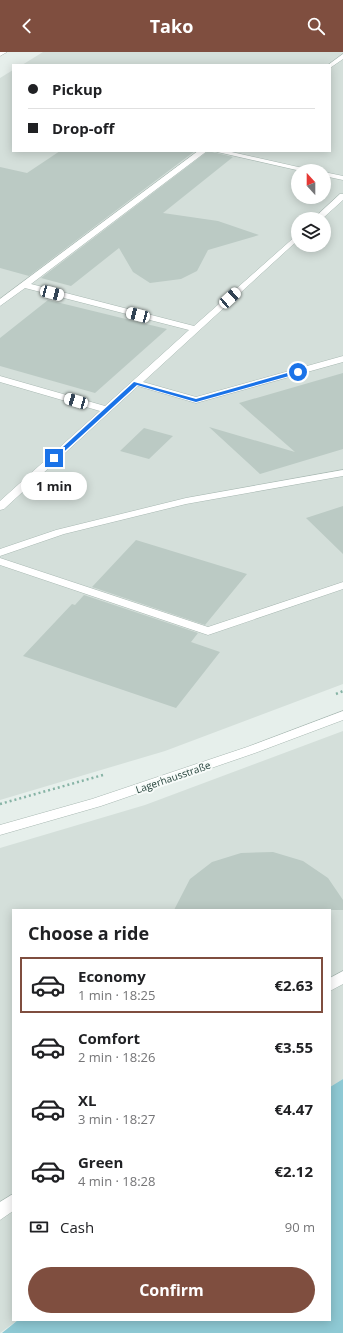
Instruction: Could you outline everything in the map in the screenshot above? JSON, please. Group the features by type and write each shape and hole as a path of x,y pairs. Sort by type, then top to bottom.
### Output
{"street":[{"path":"0,54 4,52"},
{"path":"331,65 343,56"},
{"path":"0,303 202,152"},
{"path":"222,152 291,167"},
{"path":"331,175 343,178"},
{"path":"325,212 343,196"},
{"path":"0,507 291,242"},
{"path":"24,285 195,329"},
{"path":"136,384 196,400 343,359"},
{"path":"0,379 107,410"},
{"path":"0,554 60,532 179,503 343,474"},
{"path":"0,561 208,631 343,585"},
{"name":"Lagerhausstraße","path":"0,830 96,803 251,750 343,715"},
{"path":"331,984 343,977"},
{"path":"0,1212 12,1202"}],"path":[{"path":"329,696 343,691"},
{"path":"0,804 111,772"}],"shaded area":[{"path":"43,52 343,52 343,684 165,751 0,800 0,78 12,71 12,152 331,152 331,64 24,64"},
{"path":"343,731 343,1079 331,1086 331,909 12,909 12,1321 17,1321 0,1333 0,848 145,805"}],"water":[{"path":"343,1079 343,1333 2,1333 17,1321 331,1321 331,1086"}],"building":[{"path":"58,152 194,152 29,276 0,268 0,167 27,173"},
{"path":"207,152 233,157 163,213 218,221 259,235 208,250 197,271 181,279 150,283 133,272 119,248 71,286 41,278"},
{"path":"48,300 167,329 95,393 0,366 0,338"},
{"path":"343,373 343,449 260,474 209,427 295,452 239,403"},
{"path":"144,428 173,436 149,459 120,451"},
{"path":"343,506 343,554 306,518"},
{"path":"136,540 247,574 205,625 92,587"},
{"path":"84,595 198,633 191,642 220,652 176,708 23,656 72,604 75,605"},
{"path":"273,852 303,861 328,878 343,900 343,910 175,909 190,879 212,862 241,853"}],"route":[{"path":"54,458 136,384 196,400 298,372"}]}
